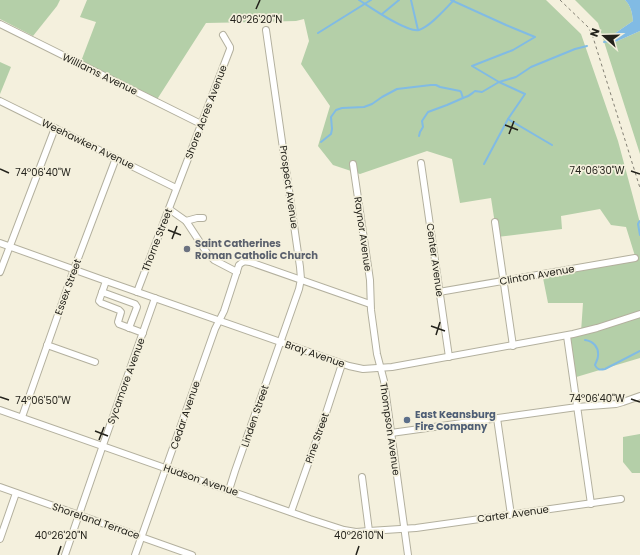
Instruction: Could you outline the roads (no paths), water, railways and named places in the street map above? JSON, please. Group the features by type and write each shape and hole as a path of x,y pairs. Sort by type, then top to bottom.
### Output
{"street":[{"name":"Williams Avenue","path":"0,24 201,124"},
{"name":"Prospect Avenue","path":"266,30 301,279 281,342"},
{"name":"Shore Acres Avenue","path":"176,188 230,49 223,36"},
{"name":"Weehawken Avenue","path":"0,101 176,188"},
{"path":"0,272 55,128"},
{"name":"Essex Street","path":"22,417 74,269 116,158"},
{"name":"Center Avenue","path":"421,163 449,357"},
{"name":"Raynor Avenue","path":"353,164 370,280 370,304"},
{"name":"Thorne Street","path":"137,292 176,188"},
{"path":"169,209 186,221 214,260 237,272"},
{"path":"186,221 203,218"},
{"path":"495,222 513,346"},
{"name":"Bray Avenue","path":"0,243 342,364 363,369 392,367 567,336 640,314"},
{"name":"Clinton Avenue","path":"439,292 635,258"},
{"name":"Cedar Avenue","path":"135,555 215,329 224,311 237,272 242,262 250,262 301,279"},
{"path":"301,279 370,304"},
{"path":"106,281 99,301 121,312 118,322 119,324 143,333"},
{"path":"102,292 135,304 137,307 129,328"},
{"name":"Sycamore Avenue","path":"65,555 156,298"},
{"name":"Thompson Avenue","path":"370,304 377,354 384,382 408,555"},
{"path":"567,336 591,504"},
{"name":"Linden Street","path":"229,490 281,342"},
{"path":"47,345 95,362"},
{"name":"Pine Street","path":"291,512 342,364"},
{"path":"391,433 623,402 640,396"},
{"name":"Hudson Avenue","path":"0,410 344,530 356,532 405,529"},
{"path":"497,418 510,515"},
{"path":"362,477 369,531"},
{"name":"Shoreland Terrace","path":"0,487 192,555"},
{"path":"0,539 16,493"},
{"name":"Carter Avenue","path":"405,529 621,499"}],"water":[{"path":"625,0 640,0 640,31 613,43 609,41 611,36 633,21 631,9"}],"waterway":[{"path":"359,0 398,24 413,30 424,28 454,0"},
{"path":"318,33 371,0"},
{"path":"382,14 399,0"},
{"path":"411,0 418,30"},
{"path":"451,0 535,37 513,50 472,66 499,82 525,94 508,119 484,164"},
{"path":"604,42 609,41"},
{"path":"321,142 331,134 331,117 336,110 342,108 364,107 397,89 431,85 460,91 463,98 465,98 475,91 482,92 499,82 516,77 531,67 575,49 587,46"},
{"path":"419,136 423,127 422,121 428,112 463,98"},
{"path":"508,119 552,145"},
{"path":"640,221 638,224 640,235"},
{"path":"585,340 593,343 598,350 598,357 595,365 597,368 602,370 640,351"}],"place":[{"name":"Saint Catherines Roman Catholic Church","path":"187,249"},
{"name":"East Keansburg Fire Company","path":"407,420"}]}
